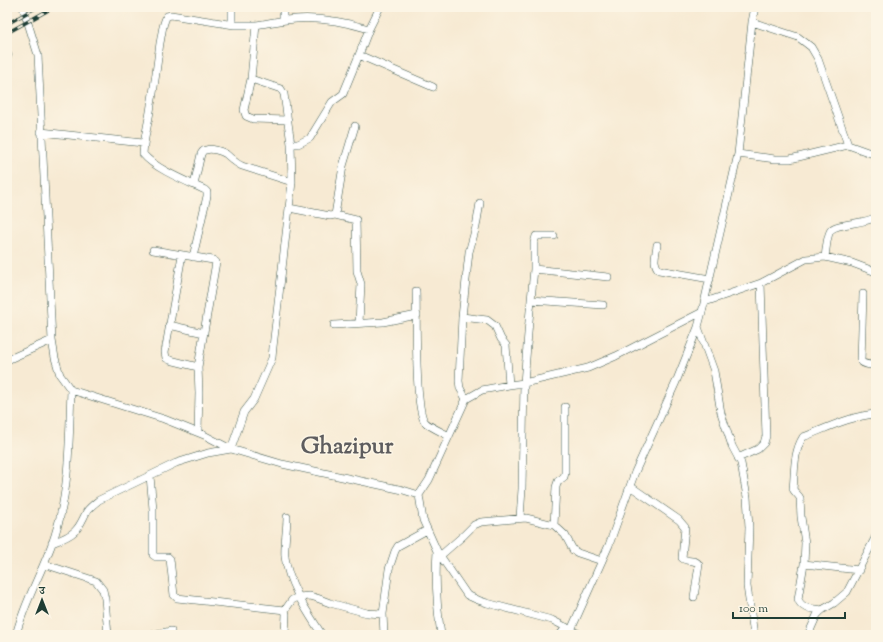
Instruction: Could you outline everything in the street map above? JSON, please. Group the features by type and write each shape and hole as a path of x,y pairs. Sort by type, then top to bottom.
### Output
{"street":[{"path":"23,7 38,55 52,340 60,375 71,390 164,419 198,432 231,448 282,464 403,490 419,495"},
{"path":"232,7 232,21 234,25"},
{"path":"283,7 283,20"},
{"path":"291,144 298,144 310,138 332,102 343,94 369,29 380,7"},
{"path":"560,635 569,629 602,561 635,472 676,382 698,327 738,154 752,22 755,7"},
{"path":"193,256 207,192 166,171 147,159 143,154 143,143 151,105 163,29 167,16 171,15 234,25 256,26 283,20 318,19 344,22 369,29"},
{"path":"752,22 798,37 811,46 818,59 848,145"},
{"path":"256,26 251,79 244,110 246,116 253,119 288,120"},
{"path":"359,55 432,87"},
{"path":"231,448 244,412 254,399 272,358 292,182 291,144 284,94 281,89 251,79"},
{"path":"336,215 343,166 356,126"},
{"path":"41,132 143,143"},
{"path":"738,154 775,159 790,159 848,145 876,155"},
{"path":"194,185 201,154 204,150 210,149 224,152 237,164 292,182"},
{"path":"466,399 460,388 462,317 469,252 476,227 480,203"},
{"path":"289,208 330,216 336,215 356,220 357,271 361,284 359,323"},
{"path":"825,257 831,230 836,227 867,221 876,217"},
{"path":"520,518 524,383 534,269 534,244 536,236 554,236"},
{"path":"656,245 655,266 659,270 710,279"},
{"path":"153,250 193,256 216,262 198,366 198,432"},
{"path":"182,255 165,352 166,358 170,360 198,366"},
{"path":"705,302 761,283 806,259 825,257 852,263 876,272"},
{"path":"534,269 608,277"},
{"path":"738,458 758,448 764,443 766,436 761,283"},
{"path":"416,291 417,378 421,413 425,423 449,436"},
{"path":"863,294 861,361 862,363 868,365 876,365"},
{"path":"531,300 603,305"},
{"path":"581,635 552,620 487,603 467,596 438,554 423,520 419,495 429,480 466,399 482,390 524,383 588,368 616,356 702,312"},
{"path":"334,325 383,322 417,315"},
{"path":"462,317 487,320 495,326 506,346 509,385"},
{"path":"169,325 204,332"},
{"path":"698,327 714,370 721,412 732,446 741,463 747,498 749,527 747,586 754,635"},
{"path":"7,360 52,340"},
{"path":"16,635 20,620 52,543 60,516 69,450 71,390"},
{"path":"554,526 556,487 558,481 564,477 566,473 565,407"},
{"path":"822,610 803,607 798,599 804,564 805,543 800,498 799,495 793,490 796,454 799,443 803,437 853,418 866,414 876,414"},
{"path":"52,543 70,535 76,530 81,524 87,511 99,500 176,463 208,453 231,448"},
{"path":"150,476 153,509 153,555 169,558 174,596 177,598 285,610"},
{"path":"630,486 678,520 684,527 682,558 684,560 696,561 699,565 694,597"},
{"path":"287,517 285,556 288,572 298,597 322,635"},
{"path":"440,635 436,566 438,554 464,535 474,525 481,522 520,518 538,521 554,526 565,535 573,550 602,561"},
{"path":"384,635 383,614 389,569 394,551 398,546 427,530"},
{"path":"808,635 817,615 847,592 876,536"},
{"path":"44,564 96,581 103,590 108,635"},
{"path":"804,564 859,570"},
{"path":"285,635 285,610 292,600 298,597 310,596 367,613 383,614"},
{"path":"152,635 171,632"}],"railway":[{"path":"7,24 37,7"},
{"path":"7,33 54,7"}],"district":[{"name":"Ghazipur","path":"347,447"}]}
